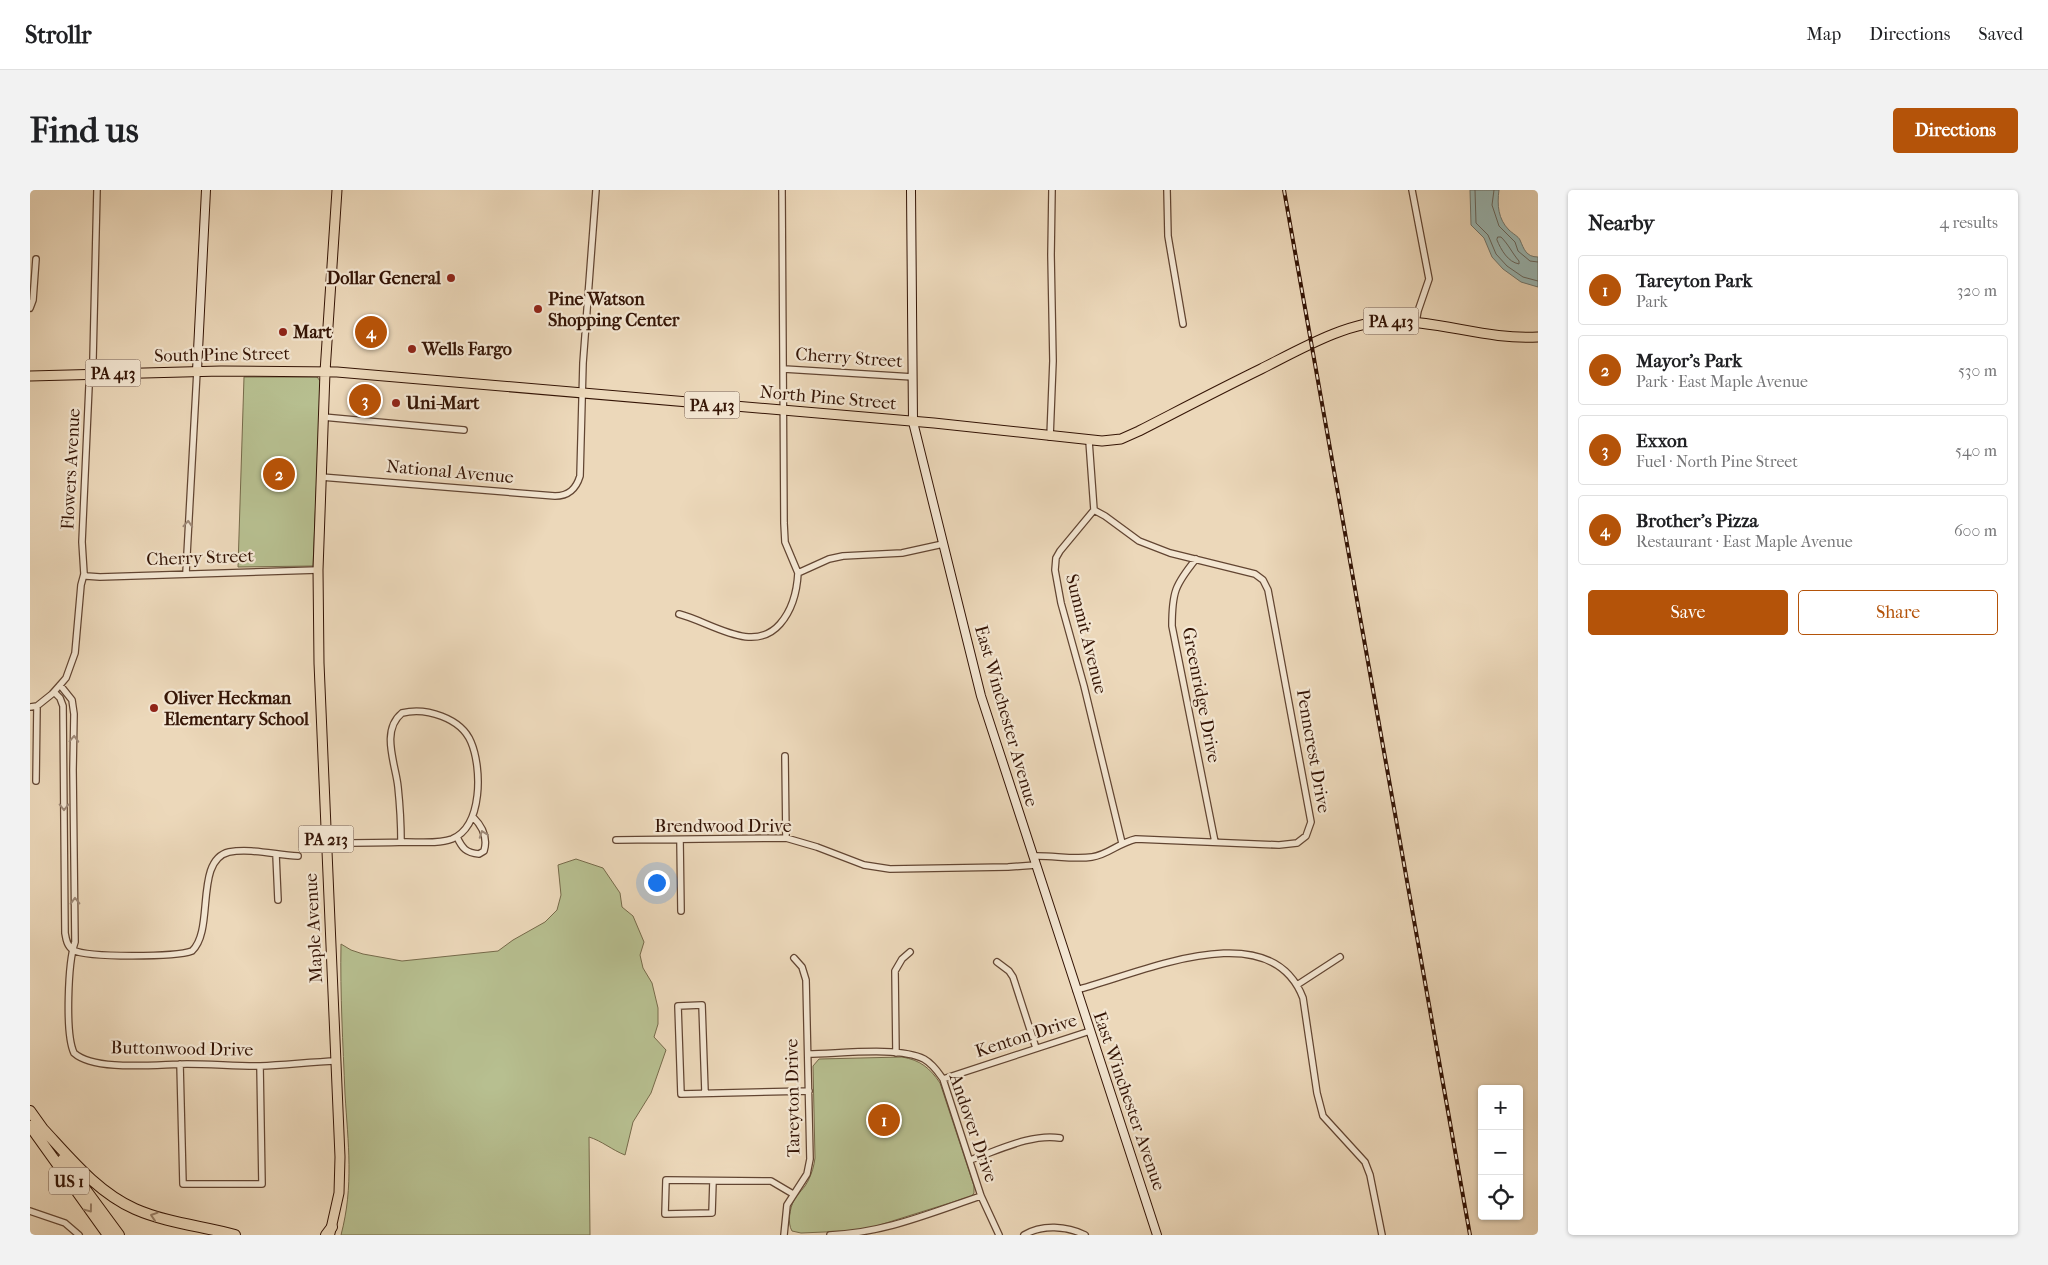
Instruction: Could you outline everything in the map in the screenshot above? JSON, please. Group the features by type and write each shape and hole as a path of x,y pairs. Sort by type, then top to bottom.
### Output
{"highway":[{"name":"US 1","path":"30,1111 120,1235"},
{"name":"US 1","path":"30,1126 108,1235"},
{"path":"42,1128 95,1183 125,1204 159,1218 235,1235"}],"main road":[{"path":"197,371 206,190"},
{"name":"PA 213","path":"318,570 325,372 337,190"},
{"name":"East Winchester Avenue","path":"911,190 913,422 981,696 1157,1235"},
{"name":"North Pine Street","path":"325,372 913,422 1102,442 1121,438 1337,333 1386,321 1416,322"},
{"name":"PA 413","path":"1416,322 1486,334 1538,337"},
{"name":"South Pine Street","path":"30,376 197,371 325,372"},
{"name":"Maple Avenue","path":"318,570 326,843 340,1157 338,1193 329,1232"}],"street":[{"name":"Flowers Avenue","path":"33,706 54,692 66,678 75,653 81,585 84,574 82,542 91,374 97,190"},
{"path":"582,393 596,190"},
{"path":"679,614 693,617 745,637 764,636 774,630 786,618 795,596 798,573 786,542 782,190"},
{"path":"1050,437 1053,361 1052,190"},
{"path":"1167,190 1168,236 1184,324"},
{"path":"1412,190 1429,279 1416,322"},
{"path":"30,308 35,284 36,259"},
{"name":"Cherry Street","path":"784,370 913,377"},
{"path":"186,573 197,371"},
{"name":"National Avenue","path":"321,477 554,496 564,495 575,488 580,476 582,393"},
{"path":"323,417 464,430"},
{"path":"1089,441 1094,510"},
{"name":"Penncrest Drive","path":"1033,856 1094,857 1105,854 1122,843 1150,839 1263,845 1291,844 1306,836 1311,822 1266,585 1260,576 1162,550 1139,541 1094,510"},
{"name":"Summit Avenue","path":"1094,510 1060,551 1056,558 1055,570 1061,604 1074,648 1122,843"},
{"path":"798,573 829,559 843,556 902,553 943,544"},
{"name":"Greenridge Drive","path":"1196,559 1181,577 1174,592 1172,626 1215,842"},
{"name":"Cherry Street","path":"84,574 100,577 318,570"},
{"name":"Buttonwood Drive","path":"60,685 72,700 74,714 73,780 76,942 70,960 69,1029 74,1053 82,1058 115,1065 260,1066 336,1061"},
{"name":"Buttonwood Drive","path":"54,692 60,698 63,706 65,933 67,943 73,949"},
{"path":"33,706 33,749 36,781"},
{"path":"326,843 401,842 445,841 463,832 473,817 477,794 476,767 471,741 467,734 453,722 438,715 416,712 402,713 394,723 391,748 398,786 401,842"},
{"path":"785,756 786,838"},
{"path":"456,837 462,849 479,854 484,851 486,842 483,831 473,817"},
{"name":"Brendwood Drive","path":"616,840 786,838 817,847 864,865 890,869 1036,865"},
{"path":"680,840 681,911"},
{"path":"73,949 88,954 110,956 179,954 192,950 201,937 208,886 212,864 215,860 229,852 298,856"},
{"path":"276,855 278,900"},
{"path":"896,1053 895,971 902,959 910,952"},
{"path":"1076,990 1190,958 1240,954 1260,957 1276,963 1290,975 1303,998 1323,1116 1365,1162 1370,1176 1382,1235"},
{"path":"1297,985 1340,957"},
{"name":"Tareyton Drive","path":"784,1235 785,1215 793,1194 804,1179 808,1168 809,1091 806,980 802,967 794,958"},
{"path":"997,962 1009,971 1013,977 1036,1048"},
{"path":"705,1092 702,1005 678,1006 681,1094 809,1091"},
{"name":"Kenton Drive","path":"943,1079 1090,1031"},
{"name":"Andover Drive","path":"808,1054 896,1053 916,1056 926,1060 937,1070 943,1079 981,1196 999,1235"},
{"path":"180,1064 183,1184 262,1184 260,1066"},
{"path":"970,1160 1043,1136 1060,1138"},
{"path":"713,1181 712,1213 665,1214 666,1180 772,1181 793,1194"},
{"path":"830,1235 855,1234 881,1229 981,1196"},
{"path":"30,1211 65,1223 79,1235"},
{"path":"1024,1235 1042,1228 1073,1230 1085,1235"}],"green space":[{"path":"244,377 317,377 321,382 313,566 238,567"},
{"path":"576,859 603,868 620,893 622,907 633,916 644,942 640,955 643,968 652,983 658,1008 658,1024 654,1037 666,1050 651,1093 633,1122 625,1155 589,1137 590,1235 341,1235 348,1199 349,1164 342,1019 341,944 363,954 402,961 498,951 545,922 557,910 561,895 558,865"},
{"path":"902,1057 924,1065 940,1083 974,1186 974,1193 972,1196 870,1228 801,1233 792,1231 789,1220 791,1207 808,1181 815,1158 813,1066 819,1059"}],"water":[{"path":"1470,190 1499,190 1498,206 1505,226 1519,239 1528,254 1538,257 1538,287 1521,282 1503,269 1492,257 1484,238 1471,225"}],"railway":[{"path":"1284,190 1470,1235"}],"place":[{"name":"Dollar General","path":"451,278"},
{"name":"Pine Watson Shopping Center","path":"538,309"},
{"name":"Mart","path":"283,332"},
{"name":"Brother’s Pizza","path":"371,332"},
{"name":"Wells Fargo","path":"412,349"},
{"name":"Exxon","path":"365,400"},
{"name":"Uni-Mart","path":"396,403"},
{"name":"Mayor's Park","path":"279,474"},
{"name":"Oliver Heckman Elementary School","path":"154,708"},
{"name":"Tareyton Park","path":"884,1120"}]}
